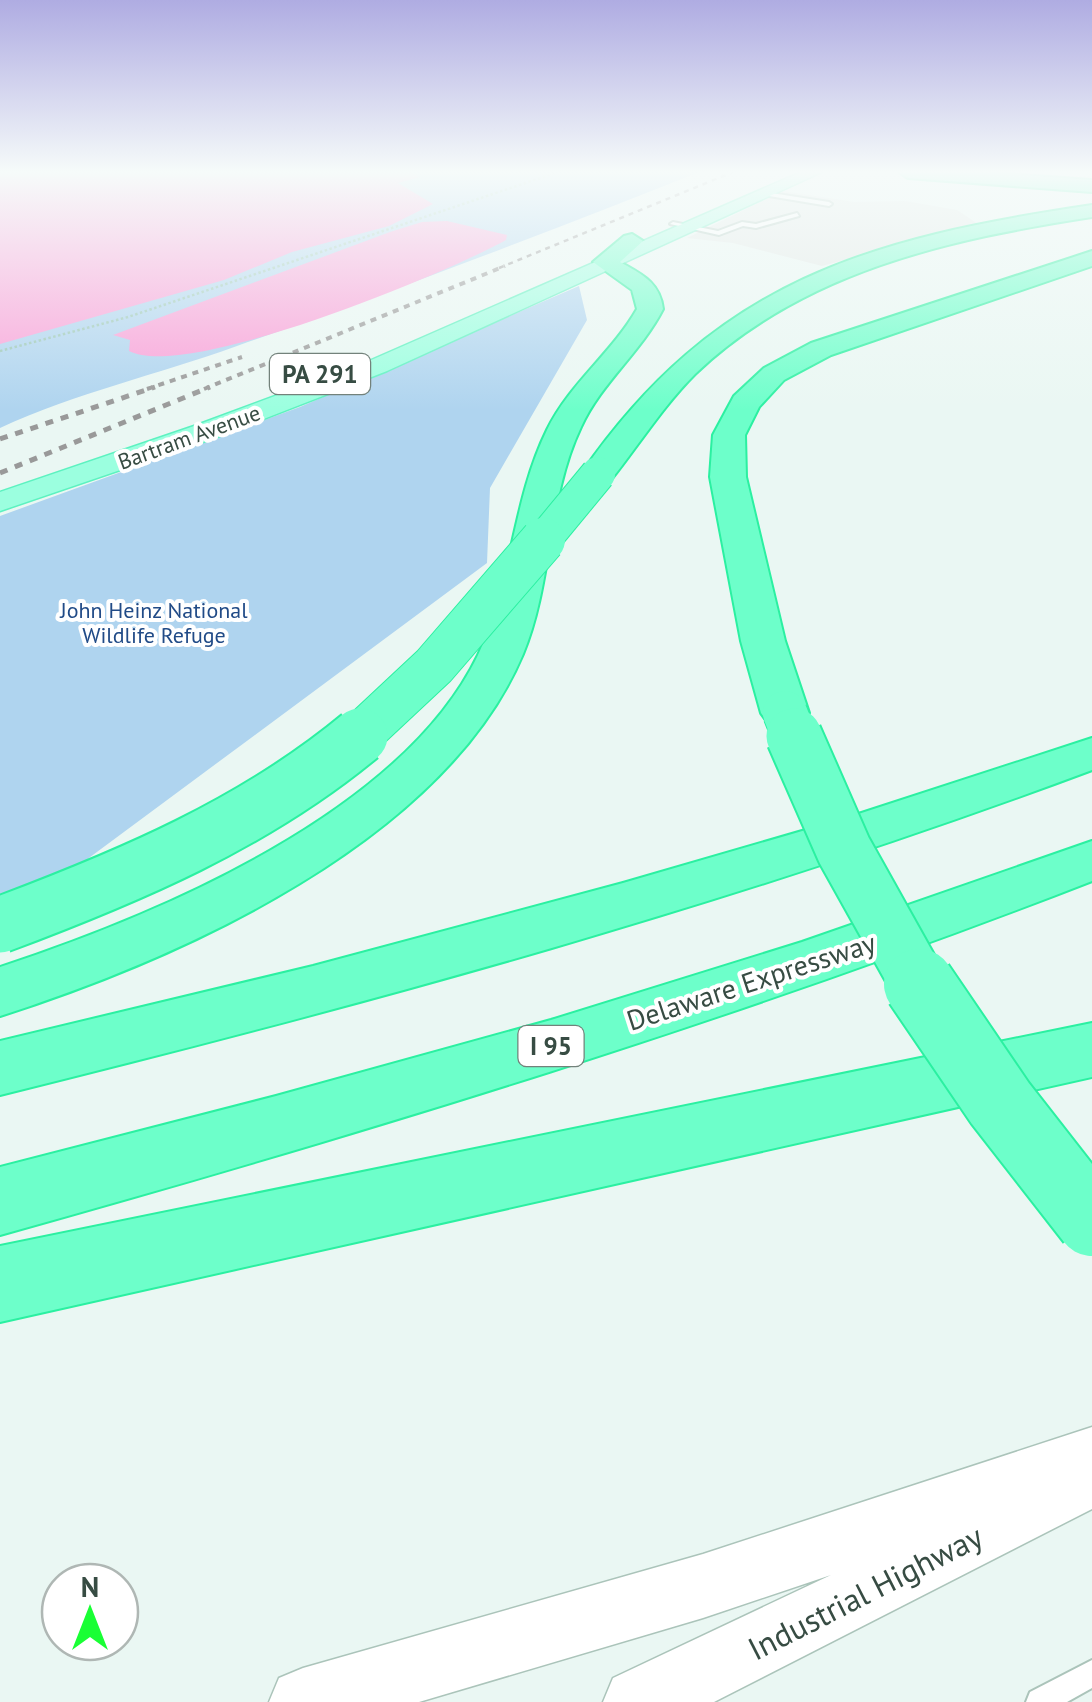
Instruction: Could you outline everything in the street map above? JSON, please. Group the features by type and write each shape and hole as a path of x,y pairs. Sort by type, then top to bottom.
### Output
{"highway":[{"path":"0,925 172,855 246,814 345,748 418,682 598,474 682,370 722,336 815,283 905,251"},
{"path":"906,293 1092,255"},
{"path":"1092,255 836,343 774,374 745,402 729,435 728,477 763,641 785,713 833,832 898,952 1007,1114 1092,1221"},
{"path":"572,281 622,282 628,265"},
{"path":"0,992 150,934 256,882 360,815 462,719 498,662 530,562 563,430 579,403 647,316 651,305 628,265"},
{"path":"740,522 738,455 742,429 753,408 774,388 837,356 1092,280"},
{"path":"649,412 714,354 759,331 802,317"},
{"path":"569,920 1092,721"},
{"path":"0,1068 313,991 569,920 878,828 1092,753"},
{"name":"Delaware Expressway","path":"0,1201 280,1125 601,1030 902,932 1092,860"},
{"path":"0,1284 1092,1050"}],"main road":[{"name":"Bartram Avenue","path":"0,484 628,265 647,251"},
{"name":"Bartram Avenue","path":"0,502 326,386 572,281 628,265 647,251"}],"street":[{"path":"304,1702 703,1586 1092,1456"},
{"name":"Industrial Highway","path":"637,1702 730,1660 1092,1477"}],"lane":[{"path":"1040,1702 1092,1674"}],"path":[{"path":"0,351 128,317 322,251"}],"green space":[{"path":"0,251 494,251 208,356 58,404 0,428"},
{"name":"John Heinz National Wildlife Refuge","path":"579,286 587,320 490,488 487,563 47,889 0,899 0,516 300,407"}],"shaded area":[{"path":"0,251 294,251 224,280 0,344"},
{"path":"338,251 484,251 316,320 204,351 159,356 129,351 130,340 113,335"},
{"path":"766,251 876,251 822,266"}],"railway":[{"path":"499,268 539,251"},
{"path":"204,389 505,266"},
{"path":"147,389 242,357"},
{"path":"0,439 155,387"},
{"path":"0,473 210,387"}]}
